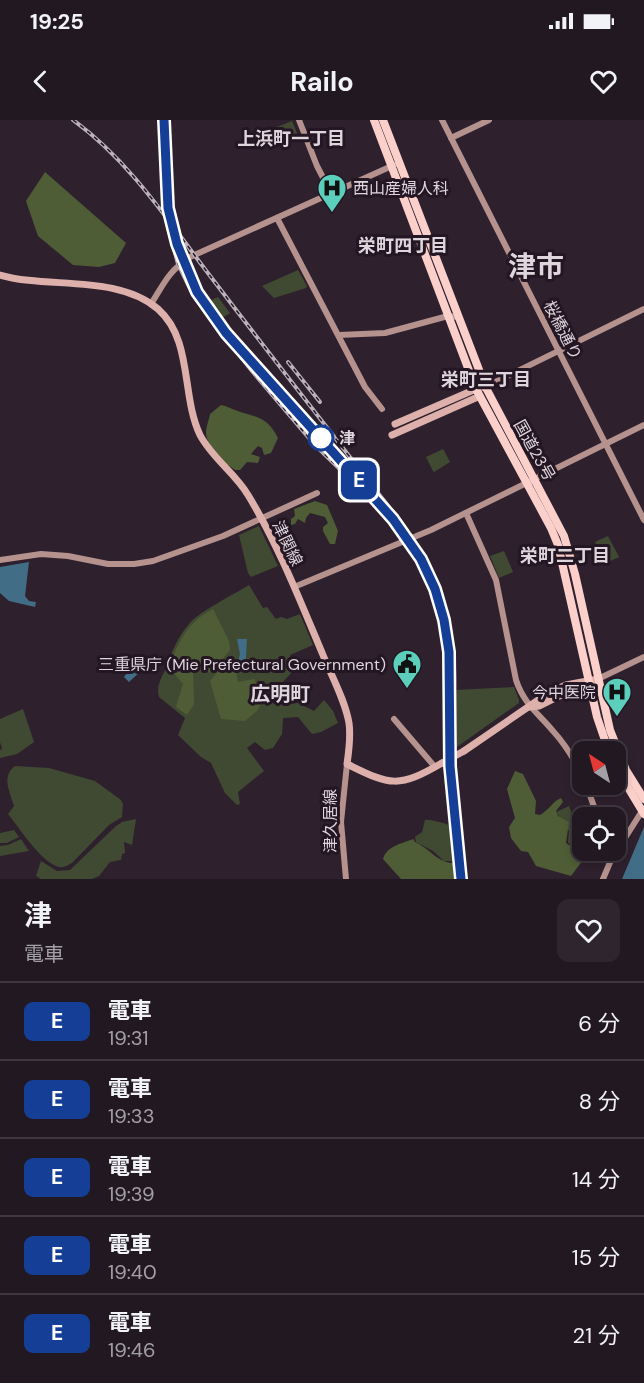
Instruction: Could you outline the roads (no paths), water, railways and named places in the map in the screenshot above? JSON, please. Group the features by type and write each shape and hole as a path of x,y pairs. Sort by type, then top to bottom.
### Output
{"highway":[{"name":"国道23号","path":"374,120 395,164 486,388 531,481 561,554 589,683 605,741"},
{"name":"国道23号","path":"383,120 395,164 448,316 478,392 559,525 567,546 614,741 630,778 644,798"},
{"path":"626,784 643,812"}],"main road":[{"name":"津関線","path":"0,275 114,289 133,294 151,304 169,321 178,339 189,403 201,435 212,453 244,490 261,519 294,587 347,714 350,734 347,764"},
{"path":"394,424 478,392"},
{"path":"392,435 478,392"},
{"path":"347,764 378,779 397,782 409,780 464,751 529,707 539,706 598,679"}],"street":[{"path":"299,120 317,166 331,193"},
{"name":"桜橋通り","path":"442,120 644,520"},
{"path":"451,138 489,120"},
{"path":"151,304 168,275 190,257 395,164"},
{"path":"277,218 365,387 382,409"},
{"path":"478,392 644,309"},
{"path":"339,335 385,333 448,316 458,317"},
{"path":"294,587 466,513 644,425"},
{"path":"0,560 41,554 68,556 108,564 141,563 179,553 317,493"},
{"path":"466,513 496,580 516,680 529,707 558,736 572,759"},
{"path":"598,679 644,657"},
{"path":"394,719 435,767"},
{"name":"津久居線","path":"346,879 340,822 347,764"},
{"path":"603,879 625,835 643,812"}],"water":[{"path":"29,562 25,596 29,601 36,602 35,607 9,601 0,593 0,567"},
{"path":"237,639 247,639 245,672 242,667 239,671 240,654"},
{"path":"134,663 140,666 141,671 129,682 124,677"},
{"path":"644,827 644,879 622,879"}],"railway":[{"path":"73,120 114,155 149,195 396,516 429,569 444,607 452,647 454,767 465,879"},
{"path":"162,120 163,188 167,223 178,264 193,295 252,371 314,444 382,510"},
{"path":"288,362 320,402"},
{"path":"279,391 337,456"}],"train":[{"name":"E","path":"164,120 167,201 172,229 189,278 197,292 226,333 393,519 421,559 435,589 444,620 449,652 450,766 461,879"}],"place":[{"name":"西山産婦人科","path":"332,214"},
{"name":"津","path":"321,438"},
{"name":"三重県庁 (Mie Prefectural Government)","path":"407,690"},
{"name":"今中医院","path":"617,718"}],"district":[{"name":"上浜町一丁目","path":"291,139"},
{"name":"栄町四丁目","path":"403,246"},
{"name":"津市","path":"536,266"},
{"name":"栄町三丁目","path":"486,380"},
{"name":"栄町二丁目","path":"565,556"},
{"name":"広明町","path":"280,694"}]}
